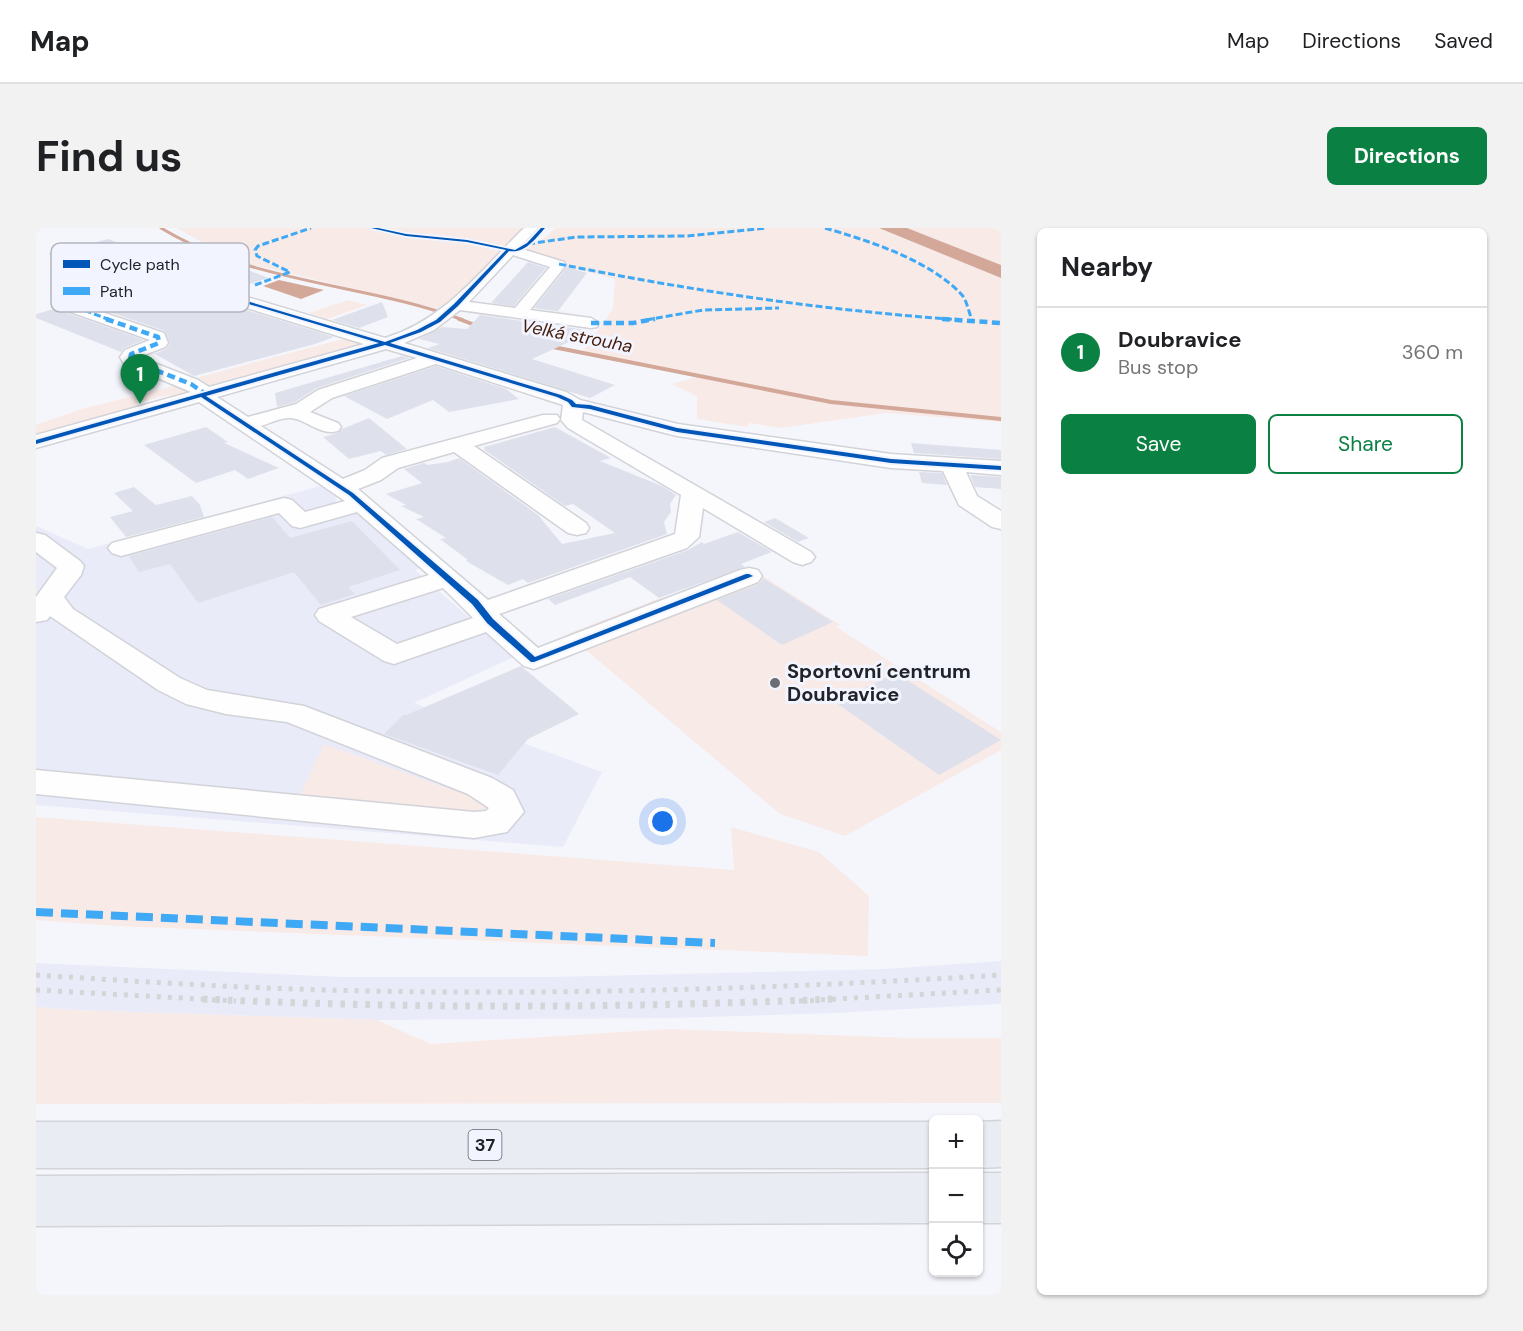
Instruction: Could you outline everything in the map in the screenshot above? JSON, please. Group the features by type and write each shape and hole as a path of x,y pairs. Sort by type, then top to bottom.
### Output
{"highway":[{"name":"37","path":"36,1145 929,1144"},
{"path":"983,1144 1001,1144"},
{"path":"36,1201 929,1198"},
{"path":"983,1198 1001,1198"}],"street":[{"path":"36,442 387,343 419,331 449,311 531,228"},
{"path":"509,249 559,265 519,313"},
{"path":"249,287 255,285"},
{"path":"249,302 559,396 570,401 574,406 590,407 676,430 891,461 1001,468"},
{"path":"449,311 519,313 591,323"},
{"path":"85,312 158,338 159,343 131,354 130,360 187,382 245,424 336,482 447,578 534,660 749,576"},
{"path":"245,424 309,406 325,394 436,358"},
{"path":"574,406 571,420 575,424 802,557"},
{"path":"88,409 106,422"},
{"path":"290,411 331,427"},
{"path":"362,503 300,521 284,505 115,543 336,482 371,477 390,463 550,419"},
{"path":"457,444 577,528"},
{"path":"951,464 967,500 1001,522"},
{"path":"447,578 329,615 394,655 486,616 685,540 693,492"},
{"path":"718,532 745,523"},
{"path":"36,540 71,566 68,575 44,606"},
{"path":"36,783 474,825 495,823 507,812 507,805 500,797 480,786 311,719 274,709 210,701 183,691 63,615 53,603 44,606"}],"shaded area":[{"path":"177,228 524,228 490,265 442,310 249,264 249,243 203,243"},
{"path":"555,228 879,228 1001,278 1001,422 886,413 781,428 749,423 747,427 697,419 697,396 671,384 697,377 581,354 613,309 615,279 518,254 547,236"},
{"path":"879,228 907,228 1001,265 1001,278"},
{"path":"907,228 1001,228 1001,265"},
{"path":"279,280 324,290 301,299 263,286"},
{"path":"348,300 367,305 327,319 309,313"},
{"path":"347,338 358,340 358,346 205,388 188,380"},
{"path":"182,384 193,392 180,396 180,394 158,397 134,405 127,410 36,438 36,425 82,409"},
{"path":"328,484 339,492 334,505 345,513 364,515 423,567 415,570 514,657 414,703 602,772 563,847 36,805 36,526 88,549"},
{"name":"Sportovní centrum Doubravice","path":"763,576 840,625 836,627 1001,732 1001,750 845,836 780,814 567,634 660,598"},
{"path":"324,744 478,799 486,807 481,813 296,804"},
{"path":"36,817 734,870 731,827 819,852 869,896 868,956 115,926 36,920"},
{"path":"1001,961 1001,1004 834,1013 675,1018 377,1020 36,1007 36,963 344,977 550,977 885,969"},
{"path":"36,1007 377,1020 431,1044 670,1029 910,1038 1001,1038 1001,1103 36,1104"}],"building":[{"path":"108,239 119,243 93,243"},
{"path":"528,262 546,268 514,306 491,303"},
{"path":"567,267 587,273 558,311 577,314 534,308"},
{"path":"249,270 268,278 249,284"},
{"path":"382,302 388,317 359,328 332,320"},
{"path":"51,310 51,312 64,312 144,340 124,348 121,352 36,318 36,314"},
{"path":"249,311 334,337 194,376 155,354 146,357 166,349 170,344 165,331 109,312"},
{"path":"480,315 587,330 578,338 532,359 615,385 590,398 428,348 440,344 419,339 442,327 467,329"},
{"path":"402,356 409,358 317,388 295,402 277,407 275,393"},
{"path":"436,366 506,389 519,399 449,412 433,400 387,419 344,396"},
{"path":"369,418 407,449 386,455 381,451 349,459 323,437 338,433 342,429"},
{"path":"206,427 228,442 224,443 279,468 248,479 235,470 196,483 144,445"},
{"path":"555,427 611,458 600,461 662,486 676,495 670,504 671,512 664,522 667,534 528,583 523,579 508,585 466,561 468,560 440,539 446,538 416,519 424,517 401,506 406,505 386,494 422,483 404,469 424,463 427,465 448,462 459,458 538,515 562,544 615,533 573,504 565,506 483,449"},
{"path":"911,443 1001,450 1001,459 914,453"},
{"path":"919,472 942,473 947,485 922,483"},
{"path":"970,475 1001,477 1001,489 975,487"},
{"path":"134,487 156,505 192,496 200,505 204,517 126,537 110,517 133,511 114,493"},
{"path":"272,517 290,538 352,521 400,570 348,587 355,594 321,605 294,572 198,603 170,564 139,572 129,556"},
{"path":"775,518 809,538 798,542 764,522"},
{"path":"738,532 772,552 741,564 745,567 659,598 630,577 555,605 548,599 688,550 702,542 704,544"},
{"path":"763,578 833,622 782,645 717,600 759,584"},
{"path":"521,666 579,714 528,739 498,775 384,734 403,715"},
{"path":"896,673 1001,740 939,775 835,702"}],"waterway":[{"name":"Velká strouha","path":"161,228 189,243"},
{"name":"Velká strouha","path":"249,266 387,298 463,320"},
{"name":"Velká strouha","path":"459,319 480,327"},
{"name":"Velká strouha","path":"548,346 831,402 1001,419"}],"railway":[{"path":"36,975 284,989 445,992 763,987 1001,975"},
{"path":"36,990 236,1001"},
{"path":"799,1001 1001,990"},
{"path":"203,999 440,1006 676,1004 834,999"}],"marked path":[{"path":"255,285 290,272 257,256 255,250 258,246 311,228"},
{"path":"528,244 576,237 687,236 767,228"},
{"path":"825,228 868,241 929,269 963,296 972,321"},
{"path":"559,264 653,283 788,304 883,315 1001,323"},
{"path":"591,323 633,323 703,310 779,308"},
{"path":"85,312 158,337 159,343 131,354 130,360 191,384 206,394"},
{"path":"36,912 715,943"}],"cycle path":[{"path":"373,228 406,235 467,241 516,251 528,244 543,228"},
{"path":"36,442 386,343 419,331 438,321 456,305 509,249"},
{"path":"249,303 559,396 570,401 574,406 590,407 677,430 891,461 1001,468"},
{"path":"201,395 351,494 475,602 490,621 534,660 749,576"}],"place":[{"name":"Doubravice","path":"140,404"},
{"name":"Sportovní centrum Doubravice","path":"775,683"}]}
